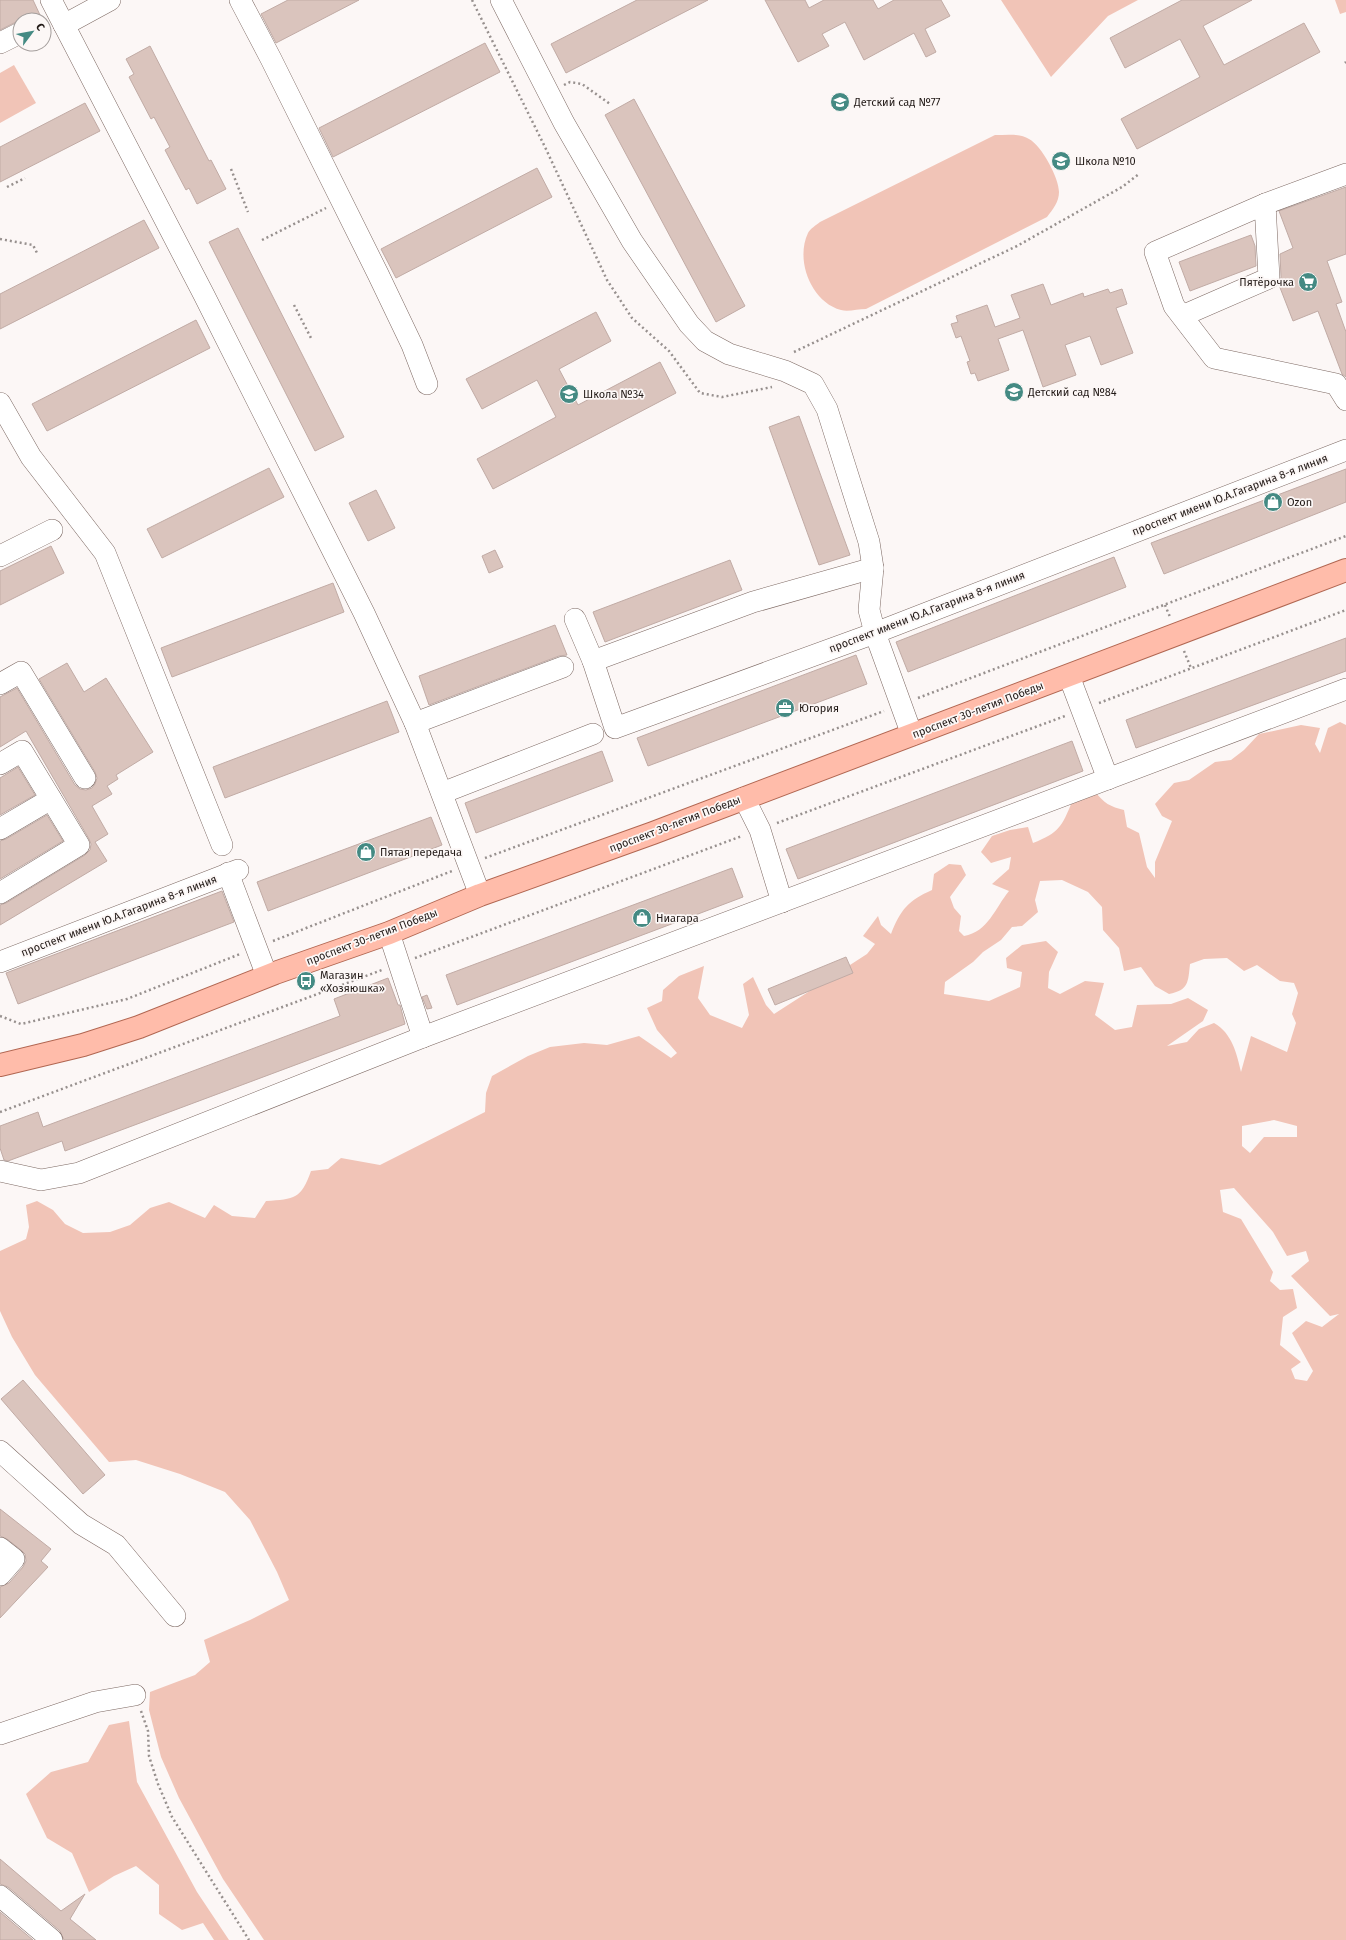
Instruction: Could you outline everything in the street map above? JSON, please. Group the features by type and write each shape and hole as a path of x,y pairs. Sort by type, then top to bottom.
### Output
{"main road":[{"name":"проспект 30-летия Победы","path":"0,1064 83,1045 139,1027 267,976 389,933 480,895 653,833 1346,570"}],"street":[{"path":"110,0 54,15 204,295 336,556 415,723 480,895"},
{"path":"240,0 272,59 412,345 427,384"},
{"path":"501,0 564,123 620,221 634,245 689,324 705,340 729,354 785,371 813,384 827,409 869,542 873,568 869,610 875,633 912,735"},
{"path":"0,44 12,37"},
{"path":"1346,174 1265,204 1155,252 1174,306 1214,358 1336,384 1346,400"},
{"path":"1182,316 1269,278 1265,204"},
{"path":"0,403 31,457 105,554 222,845"},
{"name":"проспект имени Ю.А.Гагарина 8-я линия","path":"575,619 593,661 615,728 875,633 1346,450"},
{"path":"0,556 52,530"},
{"path":"593,661 753,602 873,568"},
{"path":"415,723 563,667"},
{"path":"0,684 21,672 85,778"},
{"path":"1069,676 1108,779"},
{"path":"0,1171 41,1180 79,1172 423,1037 1346,689"},
{"path":"442,793 593,734"},
{"path":"0,764 22,751 79,845 0,893"},
{"path":"744,798 760,830 782,902"},
{"path":"0,829 51,799"},
{"name":"проспект имени Ю.А.Гагарина 8-я линия","path":"0,962 233,872 256,948"},
{"path":"389,933 423,1037"},
{"path":"256,948 267,976"},
{"path":"0,1451 81,1524 116,1545 175,1616"},
{"path":"0,1548 14,1559 0,1575"},
{"path":"0,1734 95,1702 135,1695"},
{"path":"0,1896 52,1940"}],"path":[{"path":"472,0 545,147 606,280 632,318 668,351 700,393 722,397 766,390 776,386"},
{"path":"582,84 610,104"},
{"path":"232,169 248,212"},
{"path":"794,352 1017,246 1122,187 1139,174"},
{"path":"8,187 25,178"},
{"path":"262,240 341,200"},
{"path":"0,239 33,245 38,255"},
{"path":"294,305 312,340"},
{"path":"0,1016 21,1024 127,999 469,864 901,705 1346,536"},
{"path":"0,1112 760,830 1346,610"},
{"path":"135,1695 148,1731 149,1756 158,1784 172,1817 248,1940"}],"shaded area":[{"path":"1001,0 1138,0 1108,16 1051,77"},
{"path":"1335,0 1346,0 1346,12 1340,14"},
{"path":"14,65 36,103 0,123 0,73"},
{"path":"995,135 1025,137 1034,143 1044,155 1053,171 1059,192 1057,202 1047,217 866,309 844,311 830,306 821,298 808,279 803,255 804,244 808,233 812,229 820,222"},
{"path":"1340,722 1346,725 1346,1940 264,1940 223,1879 179,1798 161,1757 149,1710 150,1692 195,1675 210,1662 204,1640 250,1620 289,1600 277,1572 250,1520 225,1492 180,1474 136,1460 109,1462 35,1375 12,1337 0,1311 0,1251 26,1239 29,1227 26,1205 37,1201 53,1210 65,1224 83,1233 110,1232 130,1225 150,1208 169,1202 205,1218 214,1205 232,1216 255,1218 266,1201 296,1196 304,1187 311,1171 328,1169 341,1158 380,1165 485,1112 486,1093 492,1076 528,1056 550,1047 584,1043 607,1045 639,1036 671,1058 677,1053 657,1030 647,1008 662,1001 663,990 679,976 704,966 698,998 710,1015 742,1028 749,1015 743,984 753,977 766,1005 774,1014 867,954 875,944 863,936 878,916 881,925 891,934 898,918 906,907 917,898 932,890 934,874 949,864 961,865 966,875 950,897 954,908 961,916 959,931 964,936 972,934 985,924 1009,891 992,884 1009,869 1011,857 991,863 981,852 992,836 1010,830 1028,827 1033,843 1049,836 1058,828 1072,802 1095,791 1101,799 1108,804 1124,810 1127,827 1139,833 1147,867 1155,878 1155,862 1172,821 1162,816 1155,804 1174,783 1189,780 1215,762 1231,760 1244,750 1259,734 1301,725 1320,728 1315,744 1320,753 1328,728","holes":["1062,880 1088,892 1102,907 1103,930 1119,948 1124,971 1141,967 1155,986 1169,994 1184,987 1188,980 1190,964 1204,959 1227,958 1244,971 1257,965 1280,981 1294,983 1298,993 1292,1014 1296,1023 1287,1052 1251,1036 1241,1072 1233,1044 1225,1032 1214,1023 1199,1029 1187,1042 1167,1046 1203,1021 1208,1010 1188,998 1171,1004 1137,1005 1132,1027 1115,1030 1095,1015 1104,983 1085,981 1060,994 1048,988 1049,972 1058,952 1046,941 1022,945 1006,958 1007,968 1022,972 1020,987 989,1001 944,994 945,982 1001,940 1012,927 1022,926 1038,912 1035,900 1040,881","1274,1120 1297,1126 1297,1137 1264,1137 1250,1153 1242,1146 1242,1126","1234,1188 1273,1232 1287,1256 1306,1251 1309,1261 1291,1276 1330,1316 1339,1314 1322,1327 1306,1321 1292,1333 1313,1371 1307,1381 1295,1379 1291,1369 1301,1362 1280,1345 1283,1317 1297,1308 1293,1289 1280,1290 1270,1281 1273,1272 1241,1219 1223,1212 1220,1190"]},
{"path":"129,1721 137,1782 197,1892 229,1940 214,1940 203,1923 182,1930 159,1914 159,1885 136,1866 114,1876 89,1892 72,1853 47,1838 26,1794 51,1772 88,1762 109,1725"}],"building":[{"path":"0,0 33,0 39,12 12,12 12,24 0,30"},
{"path":"288,0 359,0 276,43 261,14"},
{"path":"637,0 708,0 566,73 551,44"},
{"path":"765,0 805,0 809,8 824,0 873,0 878,9 894,0 941,0 950,16 925,29 936,52 926,57 914,33 864,60 845,22 822,34 829,46 798,62"},
{"path":"1182,0 1252,0 1203,26 1224,65 1304,23 1320,52 1137,149 1121,119 1200,77 1180,39 1125,68 1110,38"},
{"path":"485,43 500,72 333,157 319,128"},
{"path":"150,46 209,161 211,160 226,189 197,204 189,188 186,190 165,150 170,147 154,117 151,119 129,77 134,74 126,59"},
{"path":"634,99 745,306 716,322 605,115"},
{"path":"85,103 100,131 0,182 0,147"},
{"path":"537,168 552,197 396,278 381,249"},
{"path":"1346,187 1346,254 1327,261 1342,302 1336,304 1346,332 1346,377 1342,374 1318,311 1293,321 1279,285 1281,277 1280,254 1293,248 1279,211"},
{"path":"144,220 159,248 0,329 0,294"},
{"path":"238,228 344,437 315,451 209,242"},
{"path":"1251,235 1255,246 1256,266 1190,291 1179,262"},
{"path":"1043,284 1051,305 1083,293 1084,297 1108,289 1110,293 1122,289 1127,304 1116,308 1133,353 1101,365 1090,336 1065,345 1076,375 1043,387 1023,330 998,339 1009,370 978,381 975,373 971,374 967,362 970,361 961,336 956,338 951,324 958,322 956,316 987,305 995,327 1020,318 1011,295"},
{"path":"596,312 611,341 559,369 578,405 660,362 676,393 493,489 477,459 556,417 537,380 482,409 466,379"},
{"path":"196,320 210,348 47,431 32,404"},
{"path":"799,416 850,555 819,565 769,427"},
{"path":"269,468 284,497 162,558 147,529"},
{"path":"1346,469 1346,502 1164,574 1151,543"},
{"path":"376,490 395,528 368,541 349,503"},
{"path":"51,546 64,573 0,605 0,571"},
{"path":"495,550 503,567 489,573 482,556"},
{"path":"1114,557 1126,587 908,672 896,642"},
{"path":"730,560 742,590 605,642 593,612"},
{"path":"333,583 344,612 172,677 161,648"},
{"path":"555,625 567,655 559,656 429,705 419,676"},
{"path":"1346,638 1346,671 1136,748 1126,720"},
{"path":"856,655 867,684 648,766 637,738"},
{"path":"67,663 84,692 106,678 153,752 116,775 118,779 107,786 112,794 92,806 108,834 95,842 107,861 0,925 0,905 6,903 85,855 90,850 91,844 89,839 26,731 0,747 0,697 17,688 75,785 80,789 86,790 92,788 97,778 95,772 39,679"},
{"path":"387,701 399,732 225,798 213,767"},
{"path":"1072,741 1083,771 798,879 786,849"},
{"path":"602,751 613,781 476,833 465,803"},
{"path":"18,767 35,795 0,815 0,778"},
{"path":"47,815 63,841 0,879 0,841"},
{"path":"431,817 442,845 268,911 257,882"},
{"path":"732,868 743,897 457,1005 446,975"},
{"path":"222,891 234,922 18,1004 6,973"},
{"path":"846,957 853,973 775,1005 768,989"},
{"path":"388,978 398,1005 400,1005 405,1024 65,1151 62,1141 8,1161 4,1160 0,1148 0,1126 38,1112 43,1127 340,1016 334,999"},
{"path":"427,995 432,1008 427,1009 422,997"},
{"path":"23,1380 105,1475 83,1494 1,1399"},
{"path":"0,1509 51,1549 41,1561 48,1567 0,1618 0,1587 9,1583 23,1567 26,1561 25,1554 21,1550 7,1539 0,1536"},
{"path":"0,1859 61,1911 85,1894 70,1919 96,1940 64,1940 60,1931 8,1887 0,1884"},
{"path":"0,1912 33,1940 0,1940"}],"place":[{"name":"Детский сад №77","path":"840,102"},
{"name":"Школа №10","path":"1061,161"},
{"name":"Пятёрочка","path":"1308,282"},
{"name":"Детский сад №84","path":"1014,392"},
{"name":"Школа №34","path":"569,394"},
{"name":"Ozon","path":"1273,502"},
{"name":"Югория","path":"785,708"},
{"name":"Пятая передача","path":"366,852"},
{"name":"Ниагара","path":"642,918"},
{"name":"Магазин «Хозяюшка»","path":"306,981"}]}
